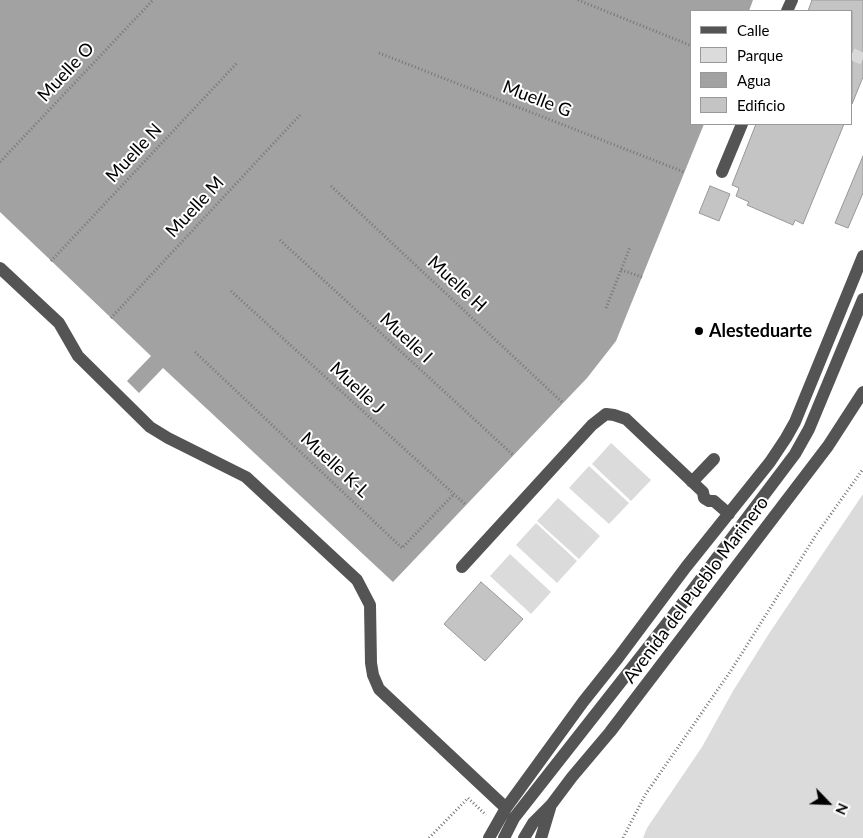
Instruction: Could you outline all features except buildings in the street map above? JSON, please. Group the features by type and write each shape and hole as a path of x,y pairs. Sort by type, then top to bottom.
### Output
{"street":[{"path":"722,172 742,125"},
{"path":"489,838 506,808 583,702 686,567 770,462 786,438 795,422 863,256"},
{"path":"0,268 59,323 78,356 150,427 246,477 357,580 370,605 371,663 373,675 379,689 506,808"},
{"path":"504,838 514,818 535,786 682,604 802,442 863,299"},
{"name":"Avenida del Pueblo Marinero","path":"524,838 533,823 551,805 610,732 828,446 863,392"},
{"path":"462,567 592,425 606,414 626,419 703,492 704,498 709,502 714,501 729,514"},
{"path":"692,482 714,459"},
{"path":"682,604 685,582 723,532 729,514"},
{"path":"497,838 504,821 506,808 535,786"},
{"name":"Avenida del Pueblo Marinero","path":"541,838 551,805"}],"path":[{"name":"Muelle O","path":"0,162 153,0"},
{"path":"578,0 690,45"},
{"name":"Muelle G","path":"379,53 684,172"},
{"name":"Muelle N","path":"51,261 237,64"},
{"name":"Muelle M","path":"111,318 300,115"},
{"name":"Muelle H","path":"331,186 563,403"},
{"name":"Muelle I","path":"280,240 513,455"},
{"path":"606,308 630,247"},
{"path":"621,270 642,277"},
{"name":"Muelle J","path":"231,291 466,505"},
{"name":"Muelle K-L","path":"195,352 402,548 453,495"},
{"path":"623,838 645,795 732,669 816,534 863,469"},
{"path":"429,838 468,798 488,817 488,820"}],"green space":[{"path":"611,443 651,480 631,501 592,464"},
{"path":"589,466 629,503 609,524 569,488"},
{"path":"863,494 863,838 643,838 647,828 702,747 733,691 770,632"},
{"path":"558,498 600,536 579,559 537,521"},
{"path":"536,523 577,561 557,583 516,545"},
{"path":"510,554 551,592 531,614 490,576"}],"water":[{"path":"0,0 753,0 749,10 690,10 690,125 704,125 616,341 587,378 393,582 163,368 139,393 127,381 151,356 0,212"}],"tunnel":[{"path":"853,54 863,59"}],"place":[{"name":"Alesteduarte","path":"699,331"}]}
